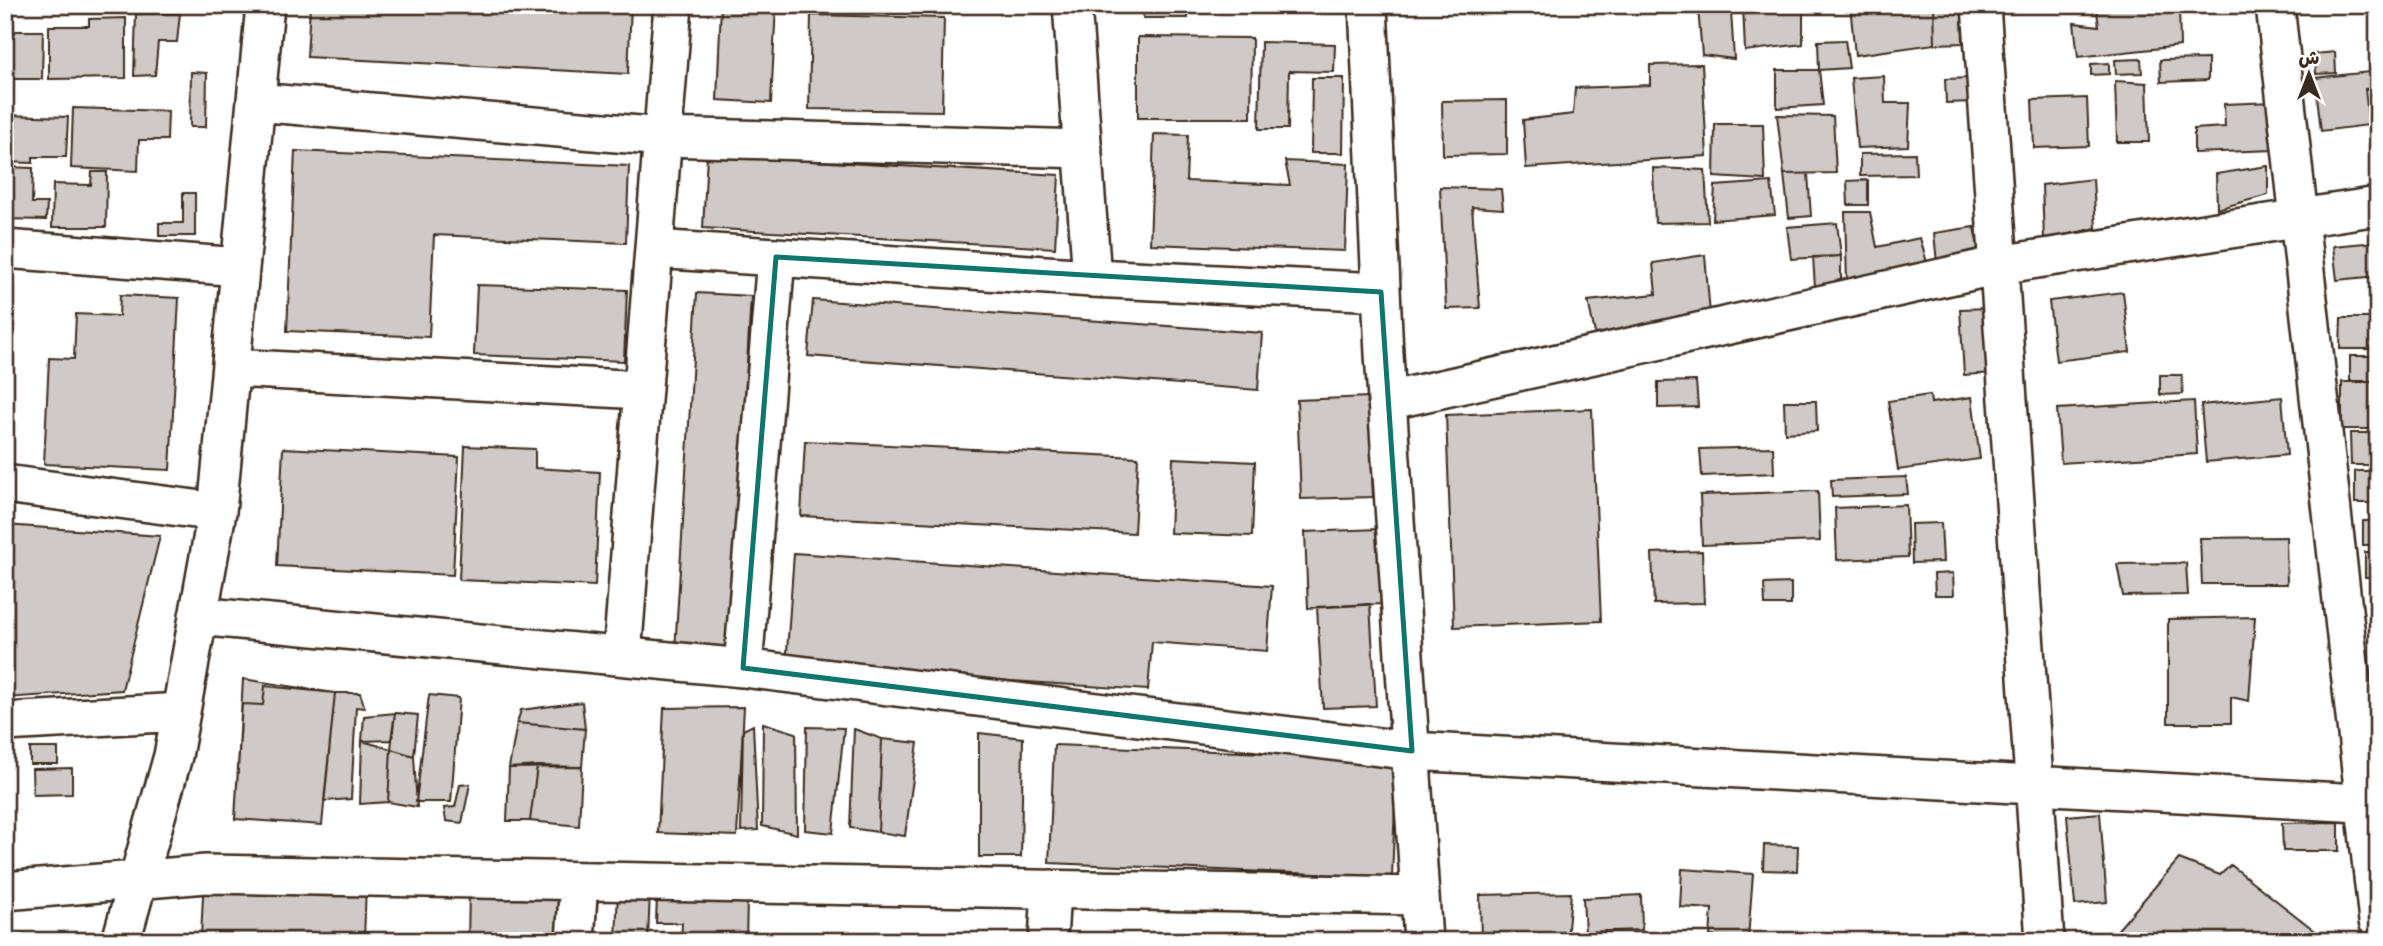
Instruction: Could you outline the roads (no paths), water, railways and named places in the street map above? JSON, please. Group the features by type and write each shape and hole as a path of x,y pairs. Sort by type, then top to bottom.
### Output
{"street":[{"path":"121,941 161,801 181,712 217,512 265,5"},
{"path":"622,656 673,5"},
{"path":"1072,5 1092,278"},
{"path":"1368,5 1387,401 1423,941"},
{"path":"1981,5 2045,941"},
{"path":"2275,5 2297,221 2372,804 2378,921"},
{"path":"256,102 663,137 1083,149"},
{"path":"1387,401 1998,265 2297,221 2378,206"},
{"path":"5,249 240,267"},
{"path":"654,249 1092,278 1381,292"},
{"path":"743,668 776,257"},
{"path":"231,368 643,390"},
{"path":"5,484 217,512"},
{"path":"198,617 743,668 1412,751 2372,804"},
{"path":"5,722 181,712"},
{"path":"5,891 206,874 1420,896"},
{"path":"575,941 579,881"},
{"path":"1048,941 1051,889"}]}
